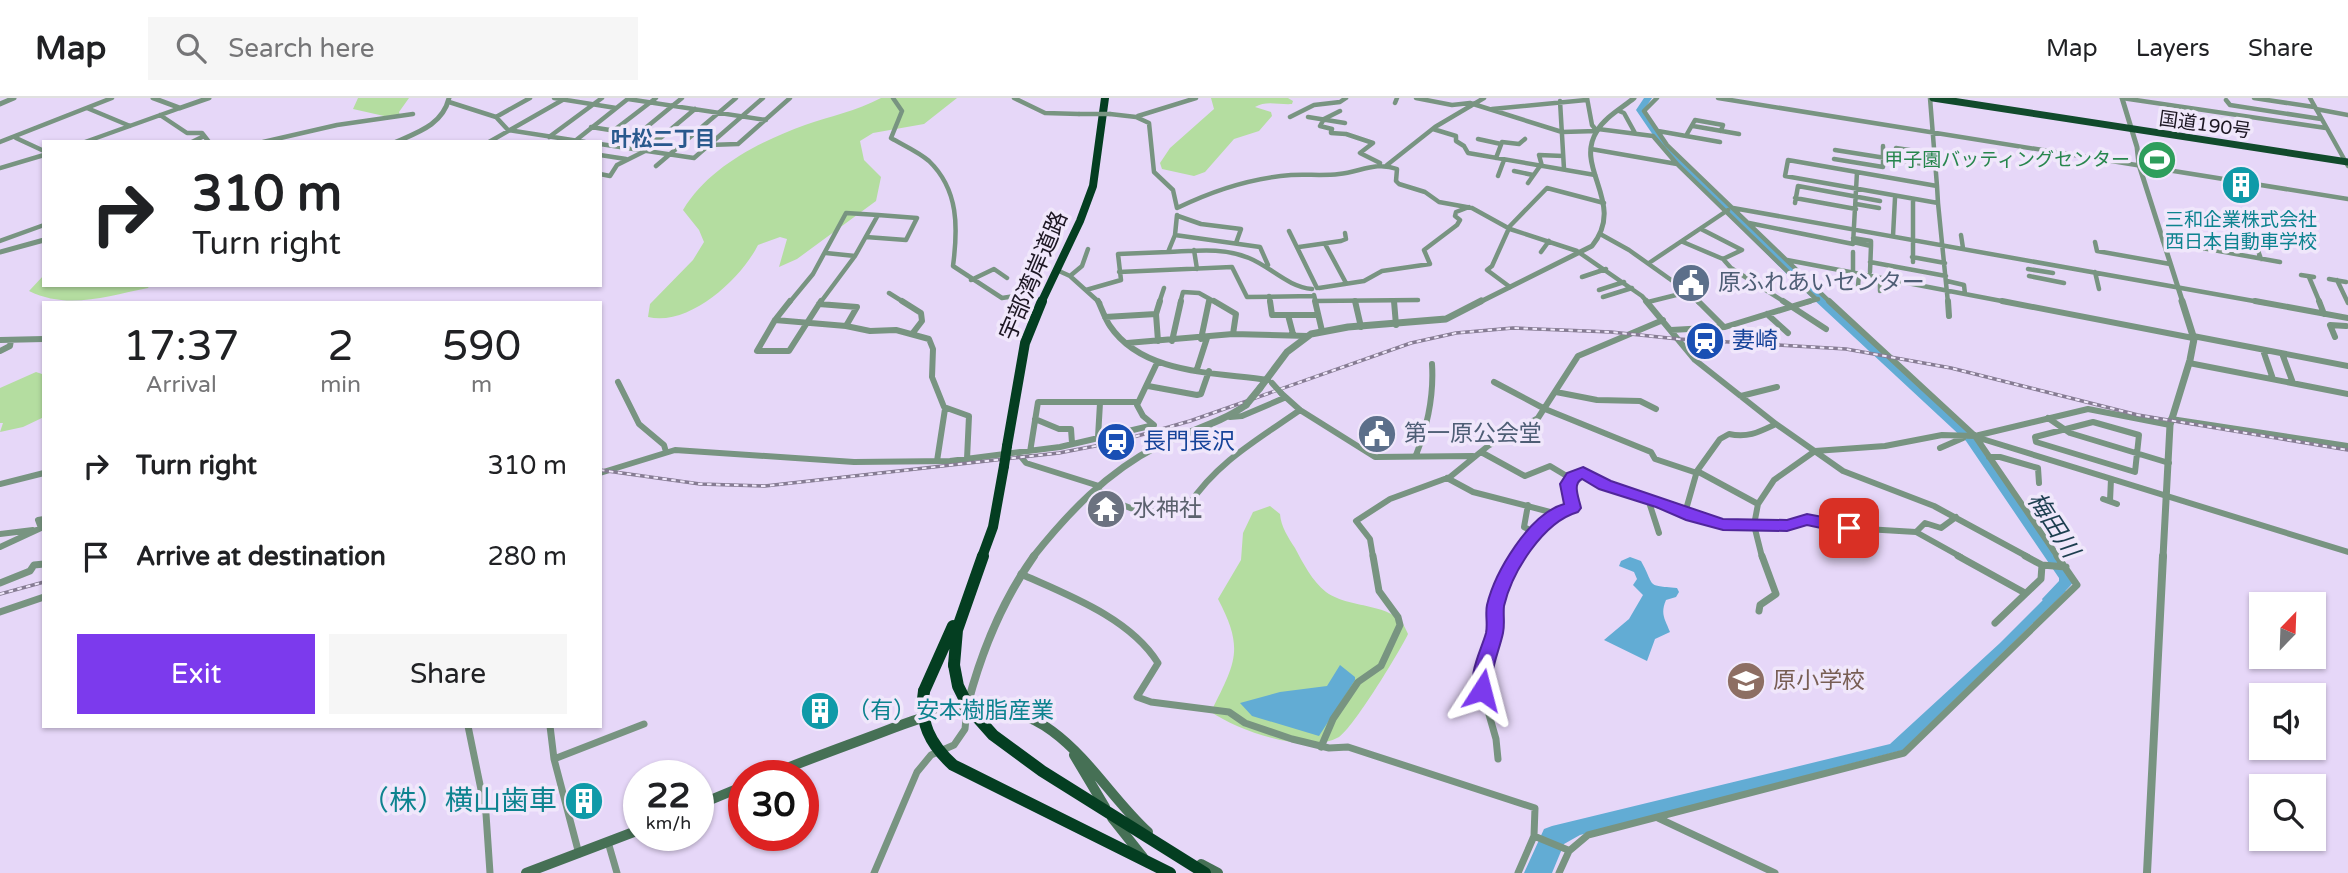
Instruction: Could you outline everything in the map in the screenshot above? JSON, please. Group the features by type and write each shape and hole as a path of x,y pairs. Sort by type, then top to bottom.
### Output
{"highway":[{"name":"宇部湾岸道路","path":"1105,98 1093,186 1026,343 1017,377 993,527 955,636 954,665 965,701 993,735 1053,778 1205,873"},
{"name":"国道190号","path":"1931,98 2347,162"},
{"name":"国道190号","path":"1944,98 2132,129"},
{"name":"宇部湾岸道路","path":"970,592 933,665 924,691 922,708 927,734 937,750 953,765 1170,873"}],"main road":[{"path":"809,760 913,720 950,709 967,707 998,710 1032,720 1051,731 1069,747 1138,824 1158,840 1218,873"},
{"path":"1069,747 1098,799 1143,857 1161,873"},
{"path":"526,873 623,836"}],"street":[{"path":"0,104 14,98"},
{"path":"0,142 112,98"},
{"path":"153,98 180,108"},
{"path":"160,101 169,98"},
{"path":"91,140 209,98"},
{"path":"496,117 530,98"},
{"path":"554,98 616,108"},
{"path":"550,136 602,98"},
{"path":"575,140 628,98 765,120"},
{"path":"613,131 656,98"},
{"path":"637,135 682,98"},
{"path":"656,166 736,98"},
{"path":"602,144 694,158 763,98"},
{"path":"709,145 738,145 790,98"},
{"path":"893,98 902,111 891,138 929,161 948,189 955,207 957,233 953,266 992,294 1008,298 1018,293 1033,269 1040,269"},
{"path":"1014,98 1030,110 1043,112 1049,117 1111,114 1136,117 1149,123 1154,172 1173,190 1177,208 1217,191 1247,183 1289,175 1349,172 1367,165 1384,165 1400,157 1433,129 1482,99"},
{"path":"1136,117 1196,98"},
{"path":"1290,117 1314,105 1340,102 1346,98"},
{"path":"1416,98 1452,105 1474,104 1562,132 1597,130 1653,135 1776,256 1989,457 2077,585 1904,754 1587,835 1565,849 1559,873"},
{"path":"1471,98 1482,99"},
{"path":"874,873 917,772 931,755 954,745 965,729 973,681 1008,595 1021,574 1070,515 1098,487 1159,445 1230,417 1246,405 1260,388 1270,381 1293,345 1308,336 1322,331 1446,319 1580,253 1602,235 1606,225 1604,203 1595,175 1591,149 1597,130 1634,98"},
{"path":"1657,98 1644,111 1677,164 1701,184"},
{"path":"1718,98 2348,199"},
{"path":"1931,98 1938,203 1950,316"},
{"path":"2147,873 2171,422 2174,402 2193,351 2193,337 2139,166 2132,129 2122,98 2326,128"},
{"path":"2254,98 2348,116"},
{"path":"2310,98 2347,162"},
{"path":"492,140 564,99"},
{"path":"1490,110 1587,99 1592,125 1597,130"},
{"path":"400,140 436,121 448,108 449,100 496,117 508,130 569,140"},
{"path":"2227,100 2230,105 2321,119"},
{"path":"1560,101 1564,169"},
{"path":"88,108 130,126"},
{"path":"602,174 610,176 617,165 645,151 695,109"},
{"path":"1848,109 1848,119"},
{"path":"1340,111 1324,119 1320,126 1332,130 1331,135 1346,134 1373,143 1360,153 1399,171 1396,179 1399,184 1425,192 1439,202 1470,207 1510,229 1580,253 1606,269 1648,302 1695,360 1776,424 1849,475 1934,506 2046,566 2064,567"},
{"path":"1619,111 1624,113 1635,134"},
{"path":"271,140 337,125 413,114"},
{"path":"160,115 184,131 202,133 207,140"},
{"path":"1307,117 1345,123"},
{"path":"1687,134 1689,127 1693,125 1739,134"},
{"path":"591,127 660,138"},
{"path":"1433,129 1457,136 1456,141 1464,146 1468,153 1595,175"},
{"path":"1658,131 1687,134 1720,143 1722,131"},
{"path":"196,140 204,136"},
{"path":"16,138 42,152"},
{"path":"1478,139 1501,144 1518,144 1525,139"},
{"path":"1851,143 1851,152"},
{"path":"1496,158 1501,144"},
{"path":"1835,159 1883,167 1882,146"},
{"path":"1896,148 1935,154"},
{"path":"1591,149 1677,164"},
{"path":"1835,150 1936,166"},
{"path":"1,167 42,154"},
{"path":"602,155 628,159"},
{"path":"1528,183 1535,178 1540,167 1539,155 1563,156"},
{"path":"1498,176 1504,160"},
{"path":"1937,186 1788,160 1785,176 1938,203"},
{"path":"1514,171 1535,178"},
{"path":"1853,240 1857,172"},
{"path":"1879,208 1795,201 1798,186 1881,201"},
{"path":"1510,287 1487,270 1492,266 1510,229 1546,188 1604,203"},
{"path":"1893,236 1895,198"},
{"path":"1913,201 1912,260 1945,263"},
{"path":"1314,295 1320,288 1364,281 1382,271 1430,264 1424,252 1426,247 1457,225 1460,220 1455,216 1456,212 1470,207"},
{"path":"1649,263 1729,210 1963,248 2345,318 2347,327 2330,325 2335,337"},
{"path":"866,237 905,240 917,218 878,215 846,213 813,274 775,320 757,351 789,351 805,323 855,256 878,215"},
{"path":"1168,253 1175,235 1177,215 1201,224 1241,229 1236,243"},
{"path":"0,242 42,226"},
{"path":"1748,228 1853,240 1871,246 1870,272"},
{"path":"1700,229 1742,250 1723,259"},
{"path":"1289,230 1320,288"},
{"path":"1299,247 1340,242 1346,239 1345,233"},
{"path":"1175,235 1260,247 1269,267"},
{"path":"1602,235 1649,263 1688,292 1725,327"},
{"path":"1961,235 1963,248"},
{"path":"0,252 42,241"},
{"path":"1541,253 1549,241"},
{"path":"2163,241 2280,262"},
{"path":"1684,242 1723,259 1731,268 1826,329"},
{"path":"2095,242 2098,251 2170,264"},
{"path":"1325,244 1346,284"},
{"path":"2255,245 2261,259"},
{"path":"1070,276 1082,266 1088,249"},
{"path":"1086,289 1121,280 1118,254 1208,249 1227,252 1269,267 1298,288 1314,295"},
{"path":"1194,250 1197,269"},
{"path":"1227,252 1247,297 1314,295 1355,301 1418,300"},
{"path":"1853,252 1858,286"},
{"path":"826,253 855,256"},
{"path":"1157,253 1159,270"},
{"path":"1776,256 1785,260 2348,366"},
{"path":"1785,260 1820,298"},
{"path":"1870,262 1947,279 1964,285 1965,294"},
{"path":"2051,264 2055,281"},
{"path":"1119,272 1232,267"},
{"path":"971,280 994,269 1007,278"},
{"path":"1582,277 1606,269"},
{"path":"1908,269 1908,279"},
{"path":"2028,269 2053,274"},
{"path":"1059,271 1070,276 1099,302 1105,317 1127,343 1157,363 1270,381 1300,410 1375,457 1398,460 1416,455 1462,458 1481,452 1525,476 1550,466 1570,478"},
{"path":"2095,272 2099,289"},
{"path":"2301,275 2312,277 2324,314"},
{"path":"2029,276 2064,283"},
{"path":"1880,278 1880,291"},
{"path":"2329,279 2346,282"},
{"path":"2337,280 2348,303"},
{"path":"1599,290 1624,282"},
{"path":"1158,341 1156,314 1164,288"},
{"path":"1603,297 1632,288"},
{"path":"1172,341 1183,292 1199,293 1236,314 1233,334"},
{"path":"1648,302 1688,292"},
{"path":"889,293 921,313 922,321 912,334"},
{"path":"1314,295 1322,331"},
{"path":"1269,296 1272,316 1318,315"},
{"path":"1671,330 1725,327 1820,298"},
{"path":"1197,369 1210,299"},
{"path":"1355,301 1361,327"},
{"path":"1394,301 1396,325"},
{"path":"819,304 857,307 846,326"},
{"path":"1105,317 1156,314"},
{"path":"1767,314 1788,333"},
{"path":"1289,315 1293,334"},
{"path":"775,320 912,334 932,342 932,377 945,409 937,461"},
{"path":"1321,747 1333,719 1358,682 1381,666 1400,625 1398,617 1378,591 1370,539 1355,523 1356,520 1390,499 1447,478 1481,452 1538,418 1578,355 1663,320"},
{"path":"1127,343 1204,339 1233,334 1308,336"},
{"path":"0,340 42,339"},
{"path":"0,351 9,346 11,340"},
{"path":"2264,353 2273,379"},
{"path":"2283,356 2293,383"},
{"path":"602,472 666,453 693,449 854,462 937,461 1030,452 1154,425 1138,410 1138,402 1157,363"},
{"path":"2189,363 2348,394"},
{"path":"1416,455 1427,427 1433,383 1432,364"},
{"path":"1148,386 1197,395 1201,394 1209,371"},
{"path":"618,382 639,424 664,445 666,453"},
{"path":"1494,382 1545,409 1651,452 1656,459 1697,472 1758,504"},
{"path":"1741,396 1777,387"},
{"path":"1556,392 1597,400 1640,401 1656,409"},
{"path":"1230,417 1242,416 1283,396"},
{"path":"1030,452 1038,402 1138,402"},
{"path":"1098,438 1100,403"},
{"path":"945,409 964,412 970,416 968,459"},
{"path":"1940,449 1969,437 2095,409 2348,446"},
{"path":"1017,453 1026,463 1098,487 1122,507 1146,515 1188,506 1204,482 1221,465 1300,410"},
{"path":"2048,418 2063,429 2169,463"},
{"path":"1035,419 1059,429 1071,429 1072,443"},
{"path":"2093,422 2139,435 2138,454 2136,472 2036,442 2035,437 2093,422"},
{"path":"1685,513 1697,472 1720,439 1729,434 1742,437 1752,435 1776,424"},
{"path":"1759,611 1760,606 1776,594 1760,554 1755,524 1758,504 1774,480 1815,451 1898,445 1942,435 1969,437 2348,552"},
{"path":"1989,457 2000,457 2038,468 2039,483"},
{"path":"1570,478 1583,472 1605,485 1723,524 1787,526 1807,519 1849,528 1916,532 2025,593"},
{"path":"0,484 42,474"},
{"path":"1447,478 1466,492 1558,514"},
{"path":"1498,760 1496,738 1484,699 1482,676 1496,629 1495,609 1520,552 1535,533 1558,514 1573,508 1570,478"},
{"path":"2110,501 2111,479"},
{"path":"1648,499 1659,533"},
{"path":"1528,505 1524,527 1535,533"},
{"path":"1916,532 1925,523 1941,528 1956,517"},
{"path":"0,547 41,527 38,520 42,519"},
{"path":"0,534 36,530"},
{"path":"0,583 27,573 34,565 42,564"},
{"path":"1995,623 2043,576 2046,566"},
{"path":"1021,574 1097,612 1143,642 1158,663 1137,696 1151,702 1229,712 1245,723 1321,747 1348,747 1535,808 1536,836 1517,873"},
{"path":"0,612 42,598"},
{"path":"554,758 644,724"},
{"path":"468,728 486,814 490,873"},
{"path":"550,728 554,758 579,854"},
{"path":"1658,818 1775,873"},
{"path":"1536,836 1565,849"},
{"path":"608,842 617,873"}],"green space":[{"path":"358,98 409,98 399,112 400,116 384,116 353,109"},
{"path":"881,98 957,98 924,124 873,133 860,141 864,160 881,177 876,201 797,259 779,267 787,239 780,237 758,245 739,272 712,298 680,315 648,317 650,304 693,260 704,242 699,230 683,210 707,181 736,158 770,139"},
{"path":"1211,98 1288,98 1293,101 1292,104 1268,103 1255,107 1271,112 1272,116 1259,131 1234,139 1205,172 1194,176 1162,169 1160,163 1170,148 1214,109"},
{"path":"42,277 42,287 149,287 73,301 44,297 29,291"},
{"path":"36,372 42,374 42,418 23,427 0,432 3,423 0,423 0,388"},
{"path":"1270,506 1280,514 1287,536 1308,572 1321,588 1337,598 1394,616 1408,634 1386,673 1346,731 1325,742 1292,742 1255,733 1211,712 1234,656 1232,631 1218,599 1241,560 1243,533 1253,512"}],"water":[{"path":"1630,557 1641,561 1653,584 1677,588 1679,592 1676,597 1666,600 1663,609 1670,632 1655,639 1647,661 1604,640 1629,619 1643,595 1633,585 1637,579 1634,572 1619,566 1621,561"},
{"path":"2057,586 2066,591 1903,750 1580,835 1564,844 1552,873 1524,873 1544,829 1552,826 1890,744 2000,643"},
{"path":"1340,665 1355,677 1355,680 1319,736 1252,716 1240,703 1280,692 1327,686"}],"waterway":[{"name":"梅田川","path":"1648,98 1640,110 1669,152 1802,283 1970,438 2065,577 2066,582 2049,599"}],"railway":[{"path":"602,470 700,484 765,486 1059,453 1116,442 1190,421 1411,343 1456,333 1513,328 1611,332 1678,339 1846,349 1951,368 2138,415 2348,450"},
{"path":"0,594 42,583"}],"place":[{"name":"甲子園バッティングセンター","path":"2157,160"},
{"name":"三和企業株式会社 西日本自動車学校","path":"2241,185"},
{"name":"原ふれあいセンター","path":"1691,283"},
{"name":"妻崎","path":"1705,341"},
{"name":"第一原公会堂","path":"1377,434"},
{"name":"長門長沢","path":"1116,442"},
{"name":"水神社","path":"1106,509"},
{"name":"原小学校","path":"1746,681"},
{"name":"（有）安本樹脂産業","path":"820,711"},
{"name":"（株）横山歯車","path":"584,801"}],"district":[{"name":"叶松二丁目","path":"663,139"}],"route":[{"path":"1482,690 1482,676 1496,629 1495,609 1499,597 1520,552 1530,539 1561,511 1573,508 1568,484 1570,478 1583,472 1605,485 1662,503 1692,516 1723,524 1787,526 1807,519 1849,528"}]}
